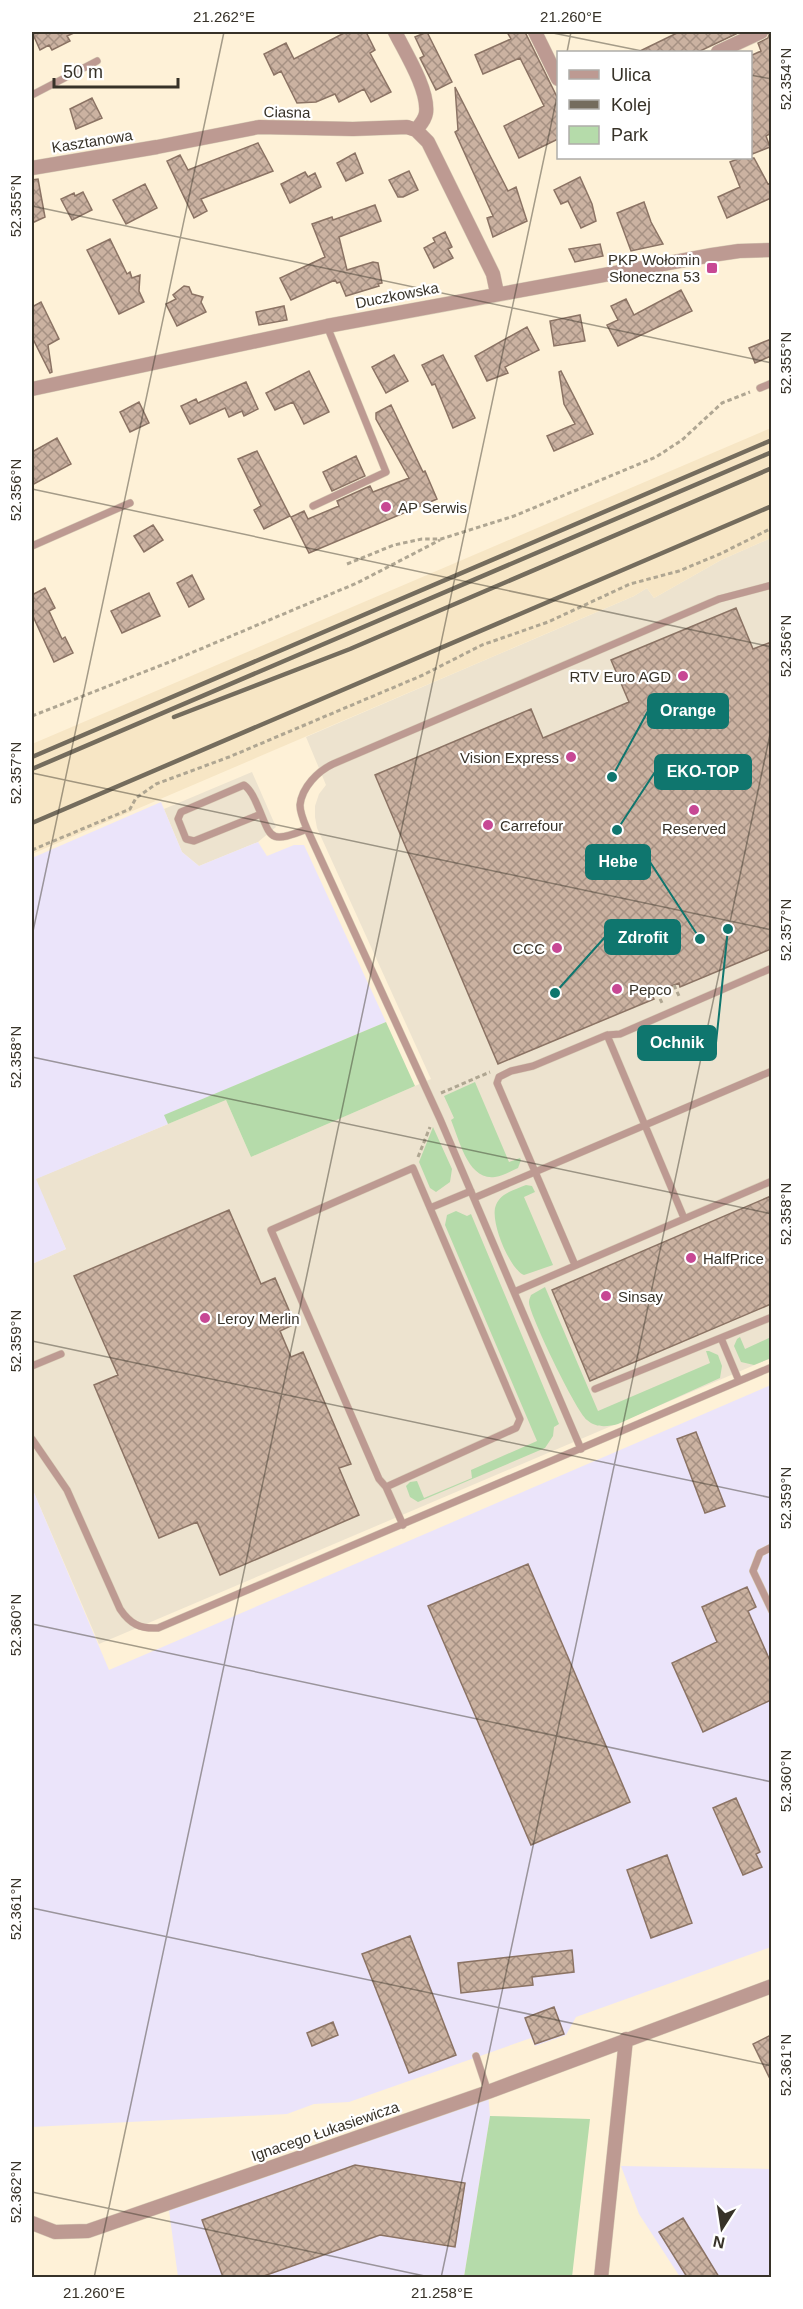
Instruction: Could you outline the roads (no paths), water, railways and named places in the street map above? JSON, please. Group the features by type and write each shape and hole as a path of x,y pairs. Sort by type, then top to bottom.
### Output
{"street":[{"path":"395,32 426,101 426,114 416,130 428,142 493,274 497,293"},
{"path":"536,32 557,77"},
{"path":"720,51 761,32"},
{"name":"Ciasna","path":"158,147 259,127 343,129 406,127 416,130"},
{"name":"Kasztanowa","path":"32,168 158,147"},
{"name":"Duczkowska","path":"32,389 327,326 497,293 730,252 771,250"},
{"name":"Ignacego Łukasiewicza","path":"32,2223 55,2232 88,2231 488,2092 626,2038 771,1986"},
{"path":"601,2277 626,2038"}],"lane":[{"path":"32,95 97,61"},
{"path":"313,506 386,472 327,326"},
{"path":"760,388 771,383"},
{"path":"32,546 130,503"},
{"path":"581,1449 440,1119 307,829 300,805 304,792 322,770 719,599 771,585"},
{"path":"261,814 194,841 186,839 178,819 181,812 244,785 249,788 274,838 282,839 307,829"},
{"path":"575,1265 497,1083 499,1077 511,1071 533,1066 607,1035 628,1031 771,968"},
{"path":"607,1035 684,1218"},
{"path":"430,1208 473,1195 535,1171 771,1071"},
{"path":"386,1487 516,1428 520,1419 413,1168 271,1230 379,1479 386,1487 403,1525"},
{"path":"514,1292 771,1181"},
{"path":"595,1389 771,1317"},
{"path":"720,1338 739,1382"},
{"path":"32,1366 60,1354"},
{"path":"32,1439 68,1490 120,1609 130,1622 147,1629 168,1625 771,1367"},
{"path":"771,1547 760,1553 753,1571 771,1611"},
{"path":"476,2056 488,2092"}],"railway":[{"path":"32,757 772,440"},
{"path":"32,769 772,452"},
{"path":"174,717 350,649 772,468"},
{"path":"32,823 772,506"}],"place":[{"name":"PKP Wołomin Słoneczna 53","path":"712,268"},
{"name":"AP Serwis","path":"386,507"},
{"name":"RTV Euro AGD","path":"683,676"},
{"name":"Vision Express","path":"571,757"},
{"name":"Orange","path":"612,777"},
{"name":"Reserved","path":"694,810"},
{"name":"Carrefour","path":"488,825"},
{"name":"EKO-TOP","path":"617,830"},
{"name":"Ochnik","path":"728,929"},
{"name":"Hebe","path":"700,939"},
{"name":"CCC","path":"557,948"},
{"name":"Pepco","path":"617,989"},
{"name":"Zdrofit","path":"555,993"},
{"name":"HalfPrice","path":"691,1258"},
{"name":"Sinsay","path":"606,1296"},
{"name":"Leroy Merlin","path":"205,1318"}]}
